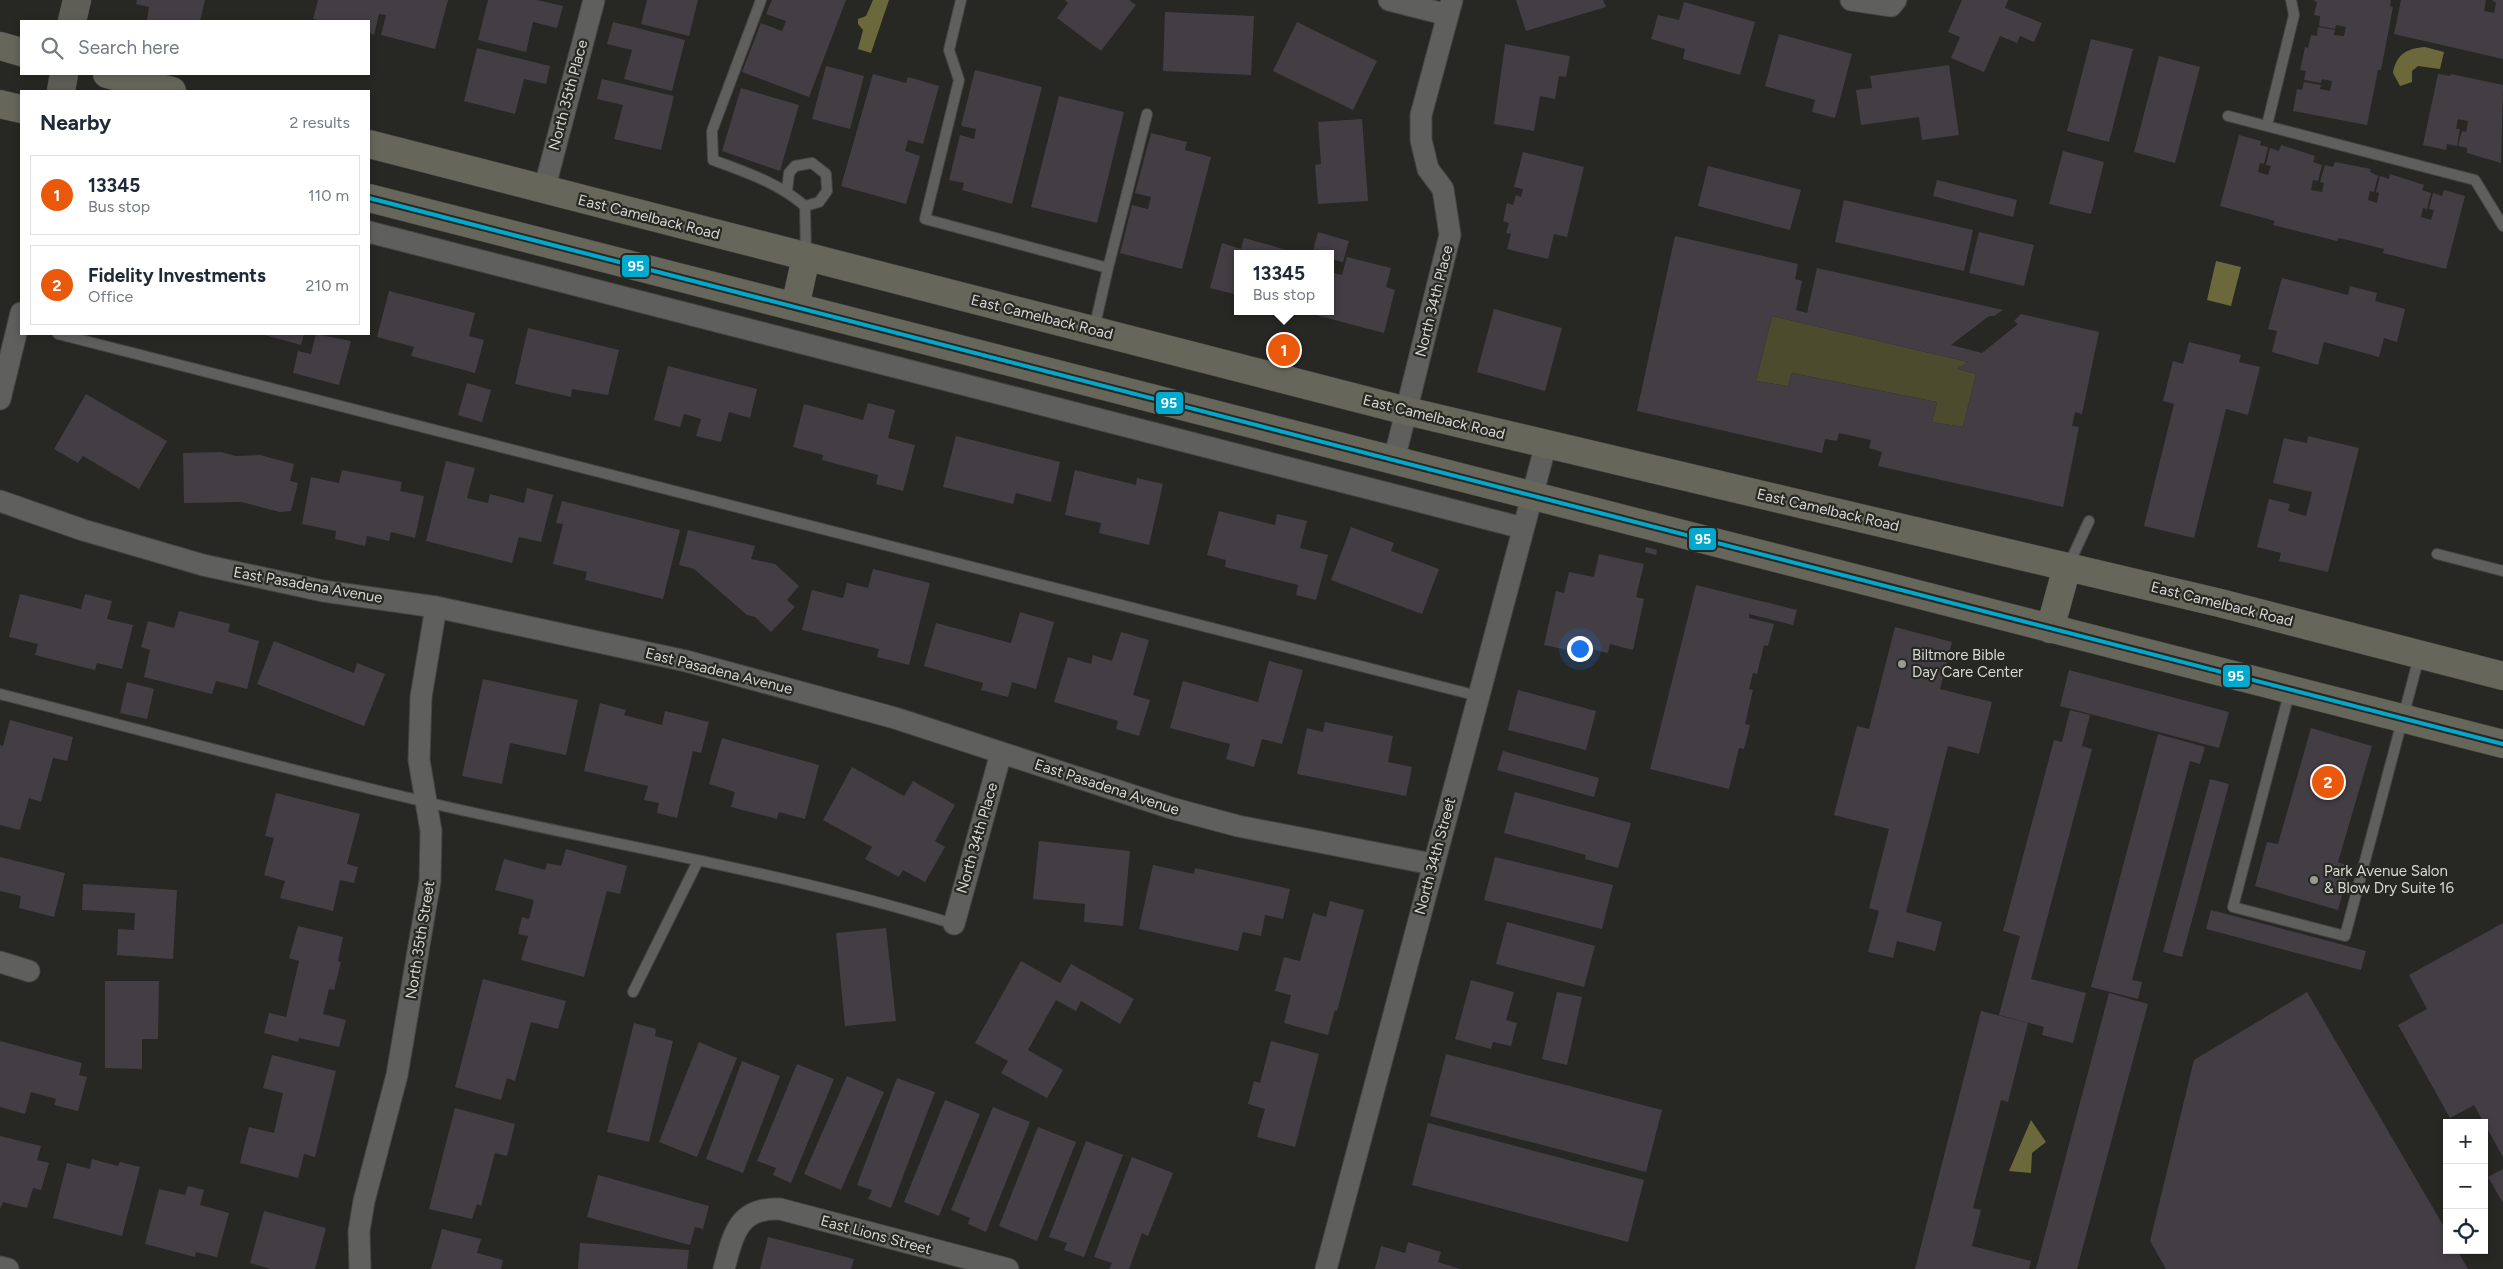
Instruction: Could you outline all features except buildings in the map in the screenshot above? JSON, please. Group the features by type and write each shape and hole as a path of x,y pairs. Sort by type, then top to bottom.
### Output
{"main road":[{"path":"72,20 77,0"},
{"path":"0,46 20,52"},
{"path":"62,90 64,75"},
{"path":"110,75 168,90"},
{"path":"0,104 20,109"},
{"name":"East Camelback Road","path":"370,144 1407,411 2230,605 2503,676"},
{"path":"370,198 1532,494 2050,629 2503,744"},
{"path":"795,307 806,257"},
{"path":"2050,629 2067,567"}],"street":[{"name":"North 35th Place","path":"544,190 594,0"},
{"path":"1389,0 1450,7"},
{"path":"1851,0 1894,3"},
{"name":"North 34th Place","path":"1394,460 1450,234 1442,189 1428,170 1421,140 1421,115 1450,7"},
{"path":"370,232 1523,528"},
{"path":"787,339 795,307"},
{"path":"0,398 20,321"},
{"name":"North 34th Street","path":"1326,1269 1432,864 1546,444"},
{"name":"East Pasadena Avenue","path":"0,501 83,530 203,566 323,592 436,607 686,661 895,718 1094,785 1238,826 1432,864"},
{"name":"North 35th Street","path":"360,1269 359,1231 364,1201 397,1075 430,881 431,831 419,760 421,698 436,607"},
{"name":"North 34th Place","path":"954,924 1001,753"},
{"path":"0,962 29,970"},
{"name":"East Lions Street","path":"724,1269 734,1234 747,1218 763,1208 780,1209 1008,1269"},
{"path":"0,1267 8,1269"}],"lane":[{"path":"761,0 712,131 713,160 772,182 787,190 805,206 806,257"},
{"path":"961,0 949,50 959,80 925,219 1108,268"},
{"path":"2267,125 2294,15 2291,0"},
{"path":"1094,330 1147,114"},
{"path":"2228,116 2475,180 2503,226"},
{"path":"787,190 789,174 794,166 812,163 826,174 827,191 819,202 805,206"},
{"path":"62,335 1478,696"},
{"path":"2067,567 2089,521"},
{"path":"2436,554 2503,571"},
{"path":"2290,689 2233,907 2345,936 2405,719 2420,655"},
{"path":"0,694 426,802 698,861 908,910 954,924"},
{"path":"633,992 698,861"}],"shaded area":[{"path":"873,0 889,0 871,53 858,49 863,30 858,24 858,19 866,16"},
{"path":"2425,47 2444,52 2440,69 2418,66 2412,71 2412,82 2400,86 2393,73 2397,61 2408,51"},
{"path":"2216,261 2241,267 2231,306 2207,300"},
{"path":"1772,316 1968,362 1957,369 1976,374 1963,427 1932,422 1937,402 1792,373 1788,386 1756,381"},
{"path":"2031,1120 2046,1142 2032,1153 2031,1173 2009,1171"}],"transit line":[{"name":"95","path":"370,198 2503,744"}],"place":[{"name":"13345","path":"1284,350"},
{"name":"Biltmore Bible Day Care Center","path":"1902,664"},
{"name":"Fidelity Investments","path":"2328,782"},
{"name":"Park Avenue Salon & Blow Dry Suite 16","path":"2314,880"}]}
